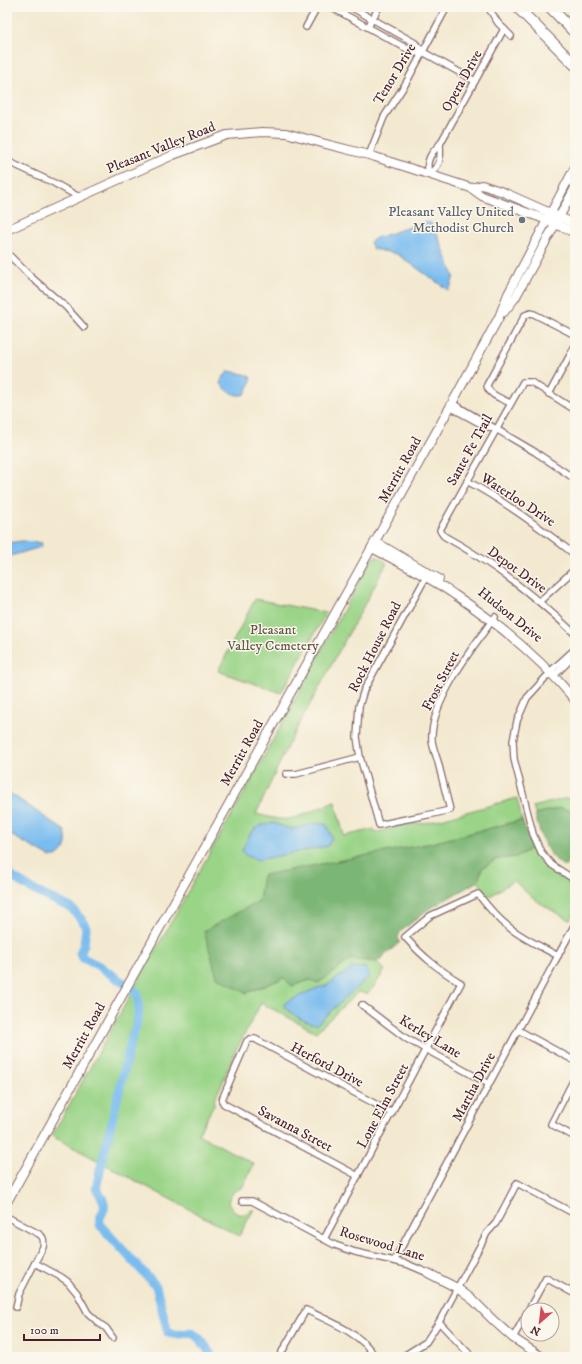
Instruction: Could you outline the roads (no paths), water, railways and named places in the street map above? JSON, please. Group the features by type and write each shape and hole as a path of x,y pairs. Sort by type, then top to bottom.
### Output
{"highway":[{"path":"517,7 575,65"},
{"path":"550,7 575,33"}],"main road":[{"name":"Pleasant Valley Road","path":"7,230 173,155 227,135 262,132 286,133 369,155 471,188 482,196 549,216 558,221"},
{"name":"Merritt Road","path":"7,1202 451,405 499,317 508,294 575,167"},
{"name":"Merritt Road","path":"499,317 515,298 575,188"},
{"path":"558,221 575,224"},
{"path":"558,221 575,233"},
{"name":"Hudson Drive","path":"374,545 421,567 519,637 575,693"},
{"name":"Hudson Drive","path":"374,545 494,619"},
{"name":"Hudson Drive","path":"554,672 575,700"},
{"name":"Rosewood Lane","path":"428,1273 457,1288 473,1300 513,1338 542,1357"}],"street":[{"path":"306,28 317,7"},
{"path":"331,7 411,51 416,53 423,52"},
{"path":"351,7 415,43 423,52 475,81"},
{"path":"368,27 379,7"},
{"name":"Tenor Drive","path":"369,155 384,116 401,91 447,7"},
{"path":"488,7 494,17 511,36"},
{"name":"Opera Drive","path":"429,174 427,164 432,152 440,144 504,29"},
{"name":"Opera Drive","path":"429,174 438,165 440,144"},
{"path":"7,161 54,183 79,197"},
{"path":"7,253 20,267 66,307 84,327"},
{"path":"510,403 491,393 487,388 487,385 525,315 534,314 575,335"},
{"path":"574,407 549,394 575,346"},
{"name":"Sante Fe Trail","path":"441,532 442,526 521,384 525,381 531,382 549,394"},
{"path":"451,405 485,426 496,429 535,452 575,479"},
{"name":"Waterloo Drive","path":"467,481 527,517 575,555"},
{"name":"Depot Drive","path":"441,532 444,536 480,557 540,601 575,634"},
{"path":"540,601 575,569"},
{"name":"Rock House Road","path":"379,826 356,737 359,706 364,690 426,577"},
{"name":"Frost Street","path":"379,826 403,819 428,816 450,810 432,741 434,723 438,708 447,689 471,649 494,619"},
{"path":"554,672 575,649"},
{"path":"575,655 539,683 527,698 517,721 513,741 514,760 533,834 541,852 552,865 575,880"},
{"path":"286,774 296,774 360,757"},
{"name":"Lone Elm Street","path":"324,1239 461,983 421,955 405,937 430,916 478,894 510,928 524,938 558,956"},
{"name":"Martha Drive","path":"394,1261 575,924"},
{"name":"Kerley Lane","path":"362,1005 407,1039 489,1084"},
{"path":"518,1030 575,1061"},
{"name":"Herford Drive","path":"222,1101 247,1041 250,1039 255,1039 392,1113"},
{"path":"575,1077 551,1124 575,1137"},
{"name":"Savanna Street","path":"222,1101 224,1104 358,1176"},
{"path":"402,1357 426,1342 439,1322 487,1233 496,1223 517,1183 575,1214"},
{"name":"Rosewood Lane","path":"242,1201 252,1201 324,1239 355,1252 407,1264 428,1273"},
{"path":"7,1217 42,1236 44,1240 43,1247 19,1294 16,1307"},
{"path":"35,1263 68,1282 77,1293 88,1313 106,1328 112,1338"},
{"path":"513,1338 546,1278 575,1294"},
{"path":"279,1357 306,1310 363,1341 372,1350 375,1357"},
{"path":"439,1322 472,1357"}],"water":[{"path":"426,222 431,223 435,229 454,276 448,290 397,254 373,249 370,242 376,238"},
{"path":"229,371 248,375 251,378 251,382 245,394 238,395 232,393 221,384 222,378"},
{"path":"22,541 42,543 41,547 7,557 7,543"},
{"path":"7,791 65,831 65,846 59,855 56,857 50,857 7,833"},
{"path":"273,823 291,829 318,823 327,825 332,838 328,846 258,860 246,856 242,850 253,830 260,826"},
{"path":"353,968 365,968 369,973 368,978 317,1024 313,1024 299,1018 290,1012 284,1005 286,1002 317,988 326,986"}],"waterway":[{"path":"7,872 12,877 33,890 71,908 83,921 86,928 84,944 80,953 83,958 99,966 137,992 139,1005 137,1022 131,1041 96,1188 104,1204 104,1209 100,1218 100,1225 156,1286 168,1333 176,1335 192,1333 204,1344 211,1357"}],"place":[{"name":"Pleasant Valley United Methodist Church","path":"522,220"}],"park label":[{"name":"Pleasant Valley Cemetery","path":"273,638"}]}
